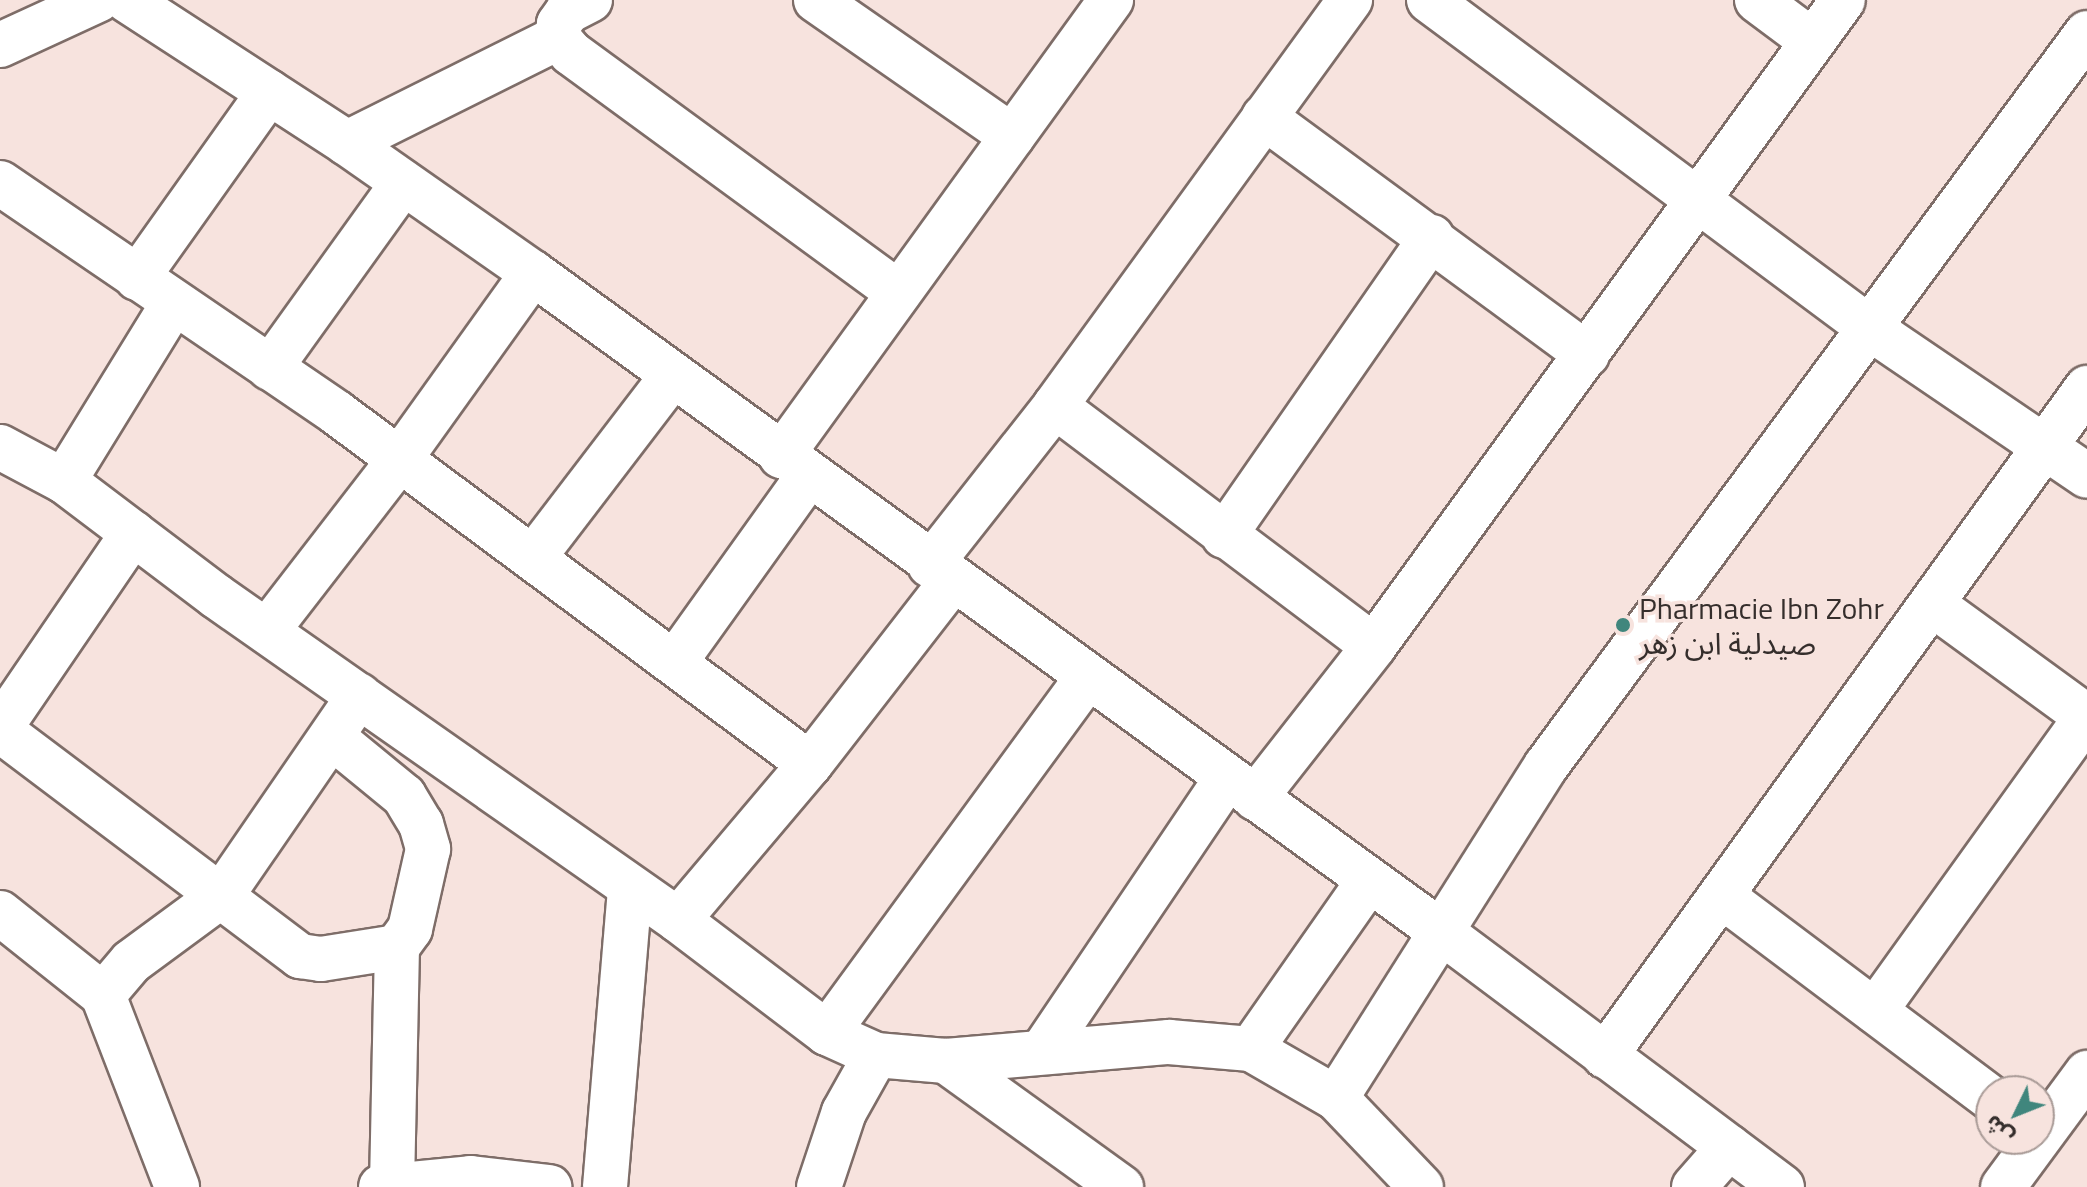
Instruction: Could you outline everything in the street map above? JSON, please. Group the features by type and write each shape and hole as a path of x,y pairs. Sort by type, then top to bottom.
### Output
{"street":[{"path":"0,45 40,11 98,0"},
{"path":"127,0 347,143 533,273 941,573 1440,931 1782,1187"},
{"path":"347,143 558,38 568,11 590,0"},
{"path":"816,0 1012,136"},
{"path":"675,662 899,293 1111,0"},
{"path":"678,920 810,764 1055,406 1350,0"},
{"path":"1429,0 1698,196 1871,329 2087,476"},
{"path":"1757,0 1812,41"},
{"path":"1042,1052 1241,788 1374,646 1843,0"},
{"path":"1336,1098 1546,766 2087,33"},
{"path":"558,38 571,53 899,293"},
{"path":"137,278 269,92"},
{"path":"1264,117 1432,237 1587,354"},
{"path":"0,183 399,460 810,764"},
{"path":"270,368 403,183"},
{"path":"1224,536 1432,237"},
{"path":"267,631 399,460 533,273"},
{"path":"64,481 173,304"},
{"path":"533,558 672,376"},
{"path":"1605,1056 1723,897 2087,388"},
{"path":"1055,406 1374,646"},
{"path":"0,447 64,481 267,631 678,920 827,1033 876,1055 946,1061 1169,1042 1251,1049 1336,1098 1421,1187"},
{"path":"133,533 0,729 300,956 321,959 397,947"},
{"path":"1875,1011 2087,717 1932,604"},
{"path":"827,1033 1087,678"},
{"path":"103,995 131,962 222,895 359,696"},
{"path":"332,737 404,796 421,824 428,849 410,929 397,947 386,1185 471,1178 549,1187"},
{"path":"1251,1049 1368,882"},
{"path":"605,1187 630,888"},
{"path":"1723,897 1975,1086"},
{"path":"0,913 103,995 177,1187"},
{"path":"819,1187 844,1112 876,1055"},
{"path":"946,1061 1121,1187"},
{"path":"2055,1115 2087,1073"},
{"path":"1694,1187 1729,1147"},
{"path":"2003,1187 2025,1155"}],"place":[{"name":"Pharmacie Ibn Zohr صيدلية ابن زهر","path":"1623,625"}]}
